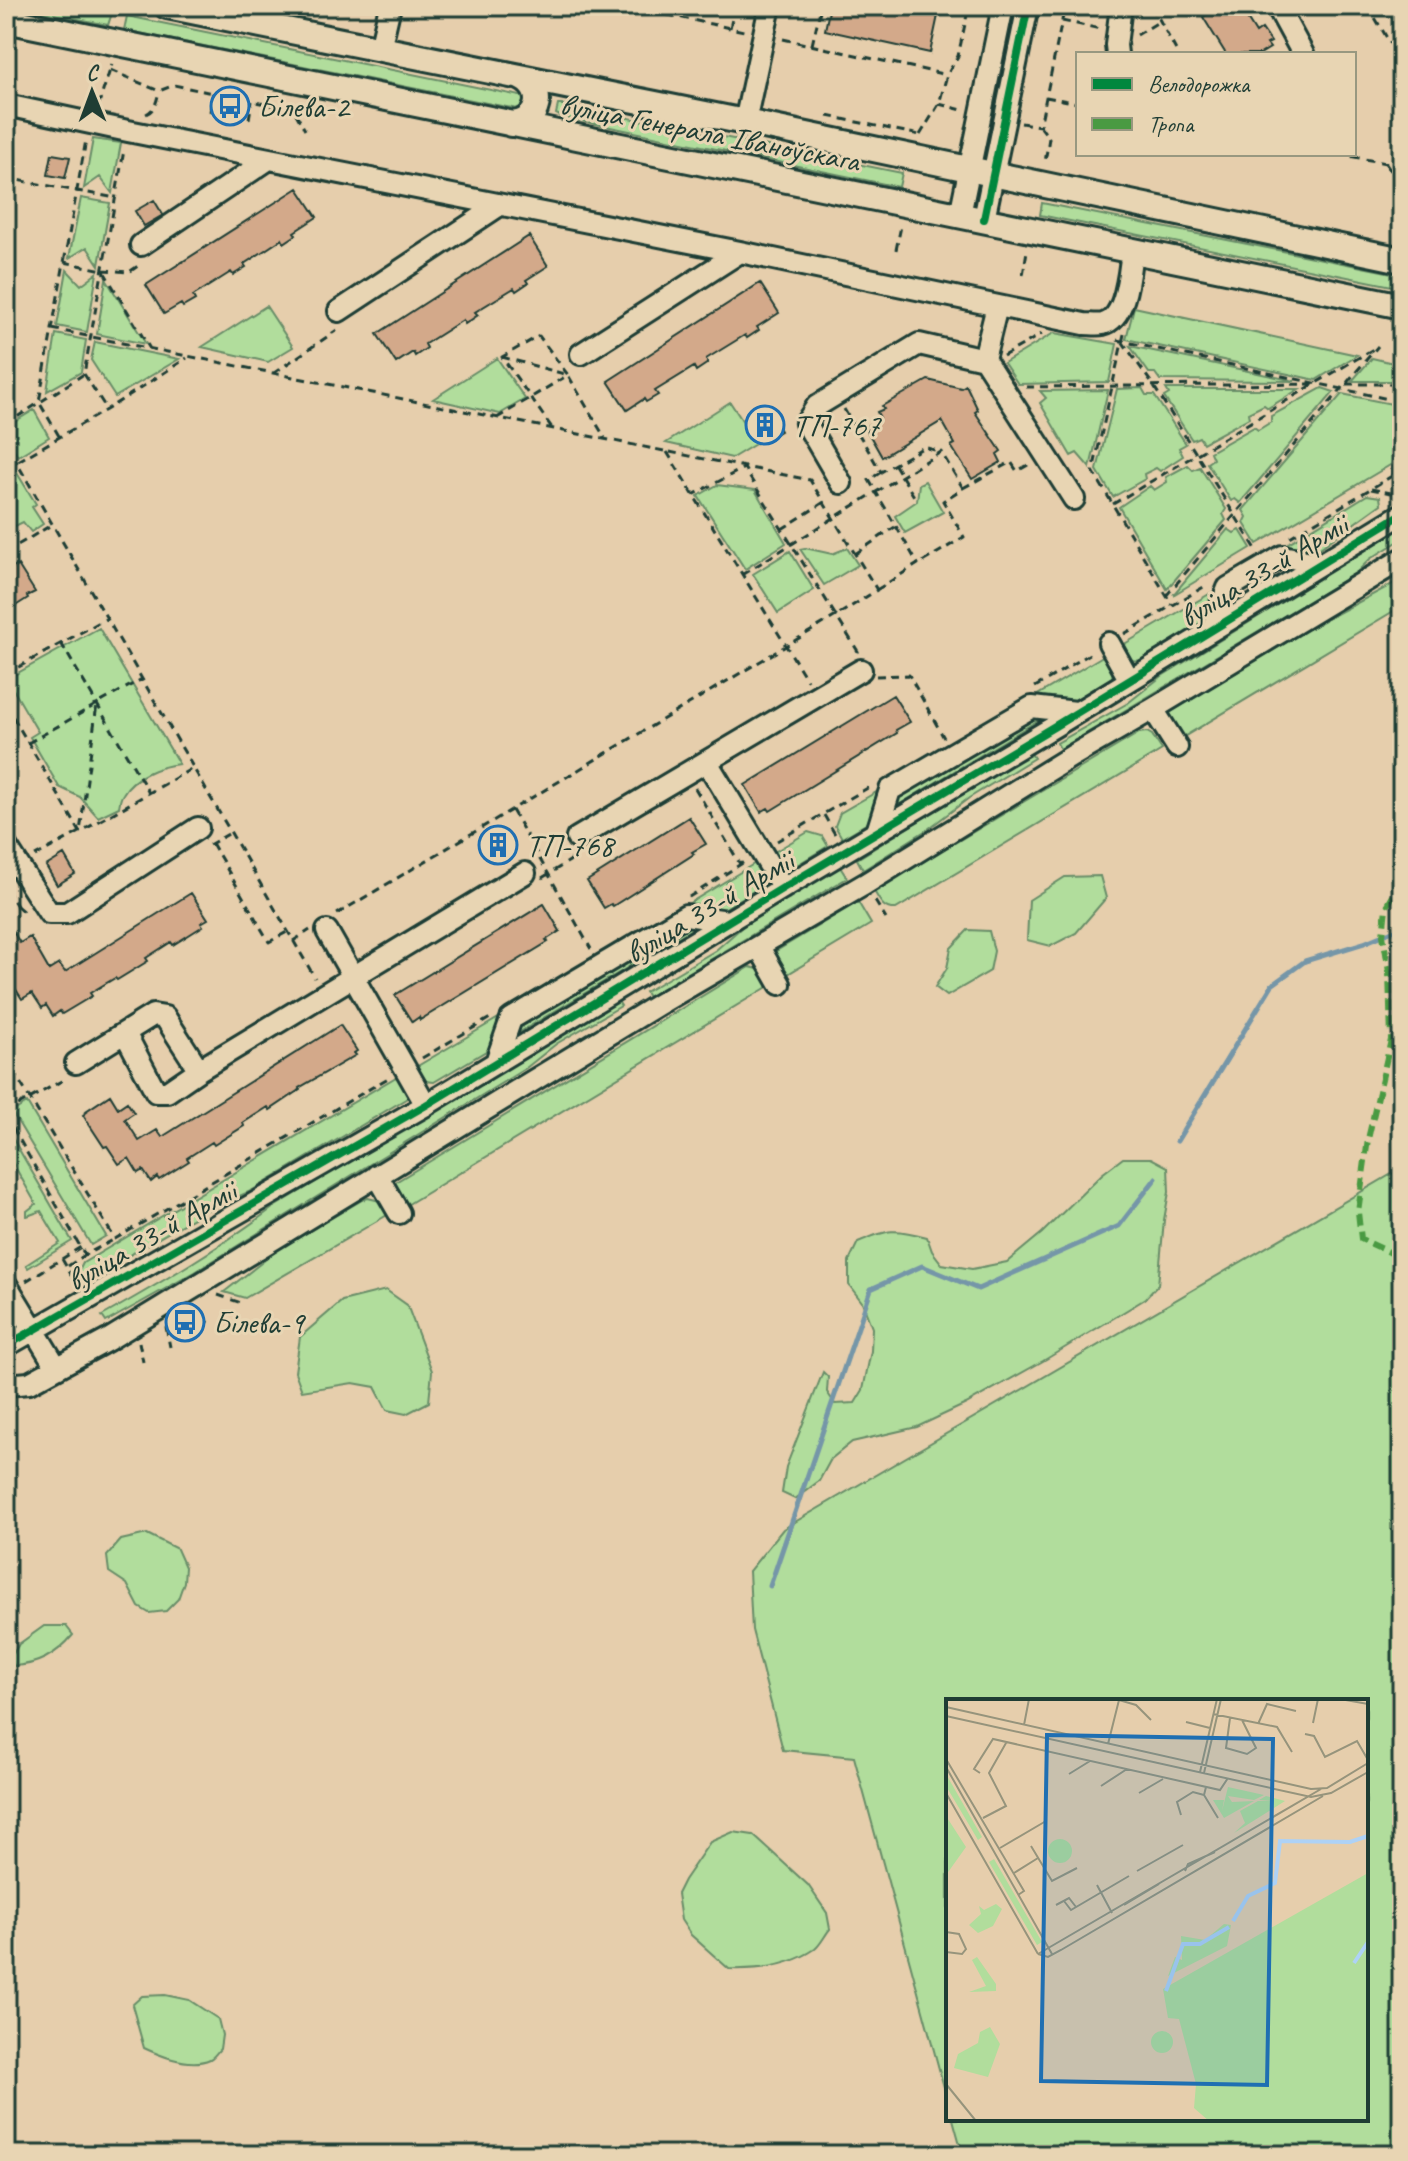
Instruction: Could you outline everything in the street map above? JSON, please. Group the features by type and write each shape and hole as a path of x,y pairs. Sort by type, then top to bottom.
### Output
{"main road":[{"name":"вуліца Генерала Іваноўскага","path":"167,6 745,122 1402,260"},
{"name":"вуліца Генерала Іваноўскага","path":"6,20 1402,306"},
{"path":"511,124 518,124 530,117 536,106 536,91 520,77"},
{"path":"559,134 549,123 547,108 553,96 570,87"}],"street":[{"path":"380,49 390,6"},
{"path":"745,122 770,6"},
{"path":"982,172 1003,6"},
{"path":"972,217 1028,6"},
{"path":"1117,52 1121,6"},
{"path":"1277,6 1302,52"},
{"path":"6,105 1084,324 1105,324 1118,315 1132,251"},
{"path":"141,245 269,159"},
{"path":"339,311 500,205"},
{"path":"581,354 740,252"},
{"path":"997,306 992,353 1046,455 1074,499"},
{"path":"846,486 806,423 817,406 919,344 992,353"},
{"name":"вуліца 33-й Арміі","path":"6,1346 426,1105 1402,514"},
{"name":"вуліца 33-й Арміі","path":"6,1385 29,1383 108,1340 659,1004 759,947 1402,559"},
{"path":"1109,643 1129,679"},
{"path":"582,844 707,762 864,666"},
{"path":"877,832 890,790 1032,707 1076,712"},
{"path":"1153,709 1177,747"},
{"path":"1055,726 1048,736 1050,749 1060,757 1072,756"},
{"path":"1019,747 1031,746 1041,754 1044,767 1036,778"},
{"path":"707,762 783,888"},
{"path":"6,846 49,913 67,913 205,836"},
{"path":"125,1033 156,1092 167,1092 353,976 530,877"},
{"path":"496,1062 511,1019 686,915 728,921"},
{"path":"327,924 426,1105"},
{"path":"759,947 780,984"},
{"path":"643,974 636,985 638,997 647,1004 659,1004"},
{"path":"606,996 618,995 628,1003 630,1015 623,1026"},
{"path":"76,1063 153,1015 165,1017 199,1070"},
{"path":"377,1175 399,1213"},
{"path":"14,1283 35,1330 57,1368"}],"path":[{"path":"626,6 947,75"},
{"path":"665,14 666,6"},
{"path":"730,28 735,6"},
{"path":"812,46 821,6"},
{"path":"917,142 939,104 947,75 958,56 969,6"},
{"path":"1040,126 1065,6"},
{"path":"1152,6 1177,52"},
{"path":"1368,6 1402,63"},
{"path":"59,436 39,402 87,136 113,60"},
{"path":"110,70 159,91 174,85 294,110 305,130"},
{"path":"156,103 159,91"},
{"path":"210,112 213,93"},
{"path":"1046,97 1076,103"},
{"path":"249,119 252,101"},
{"path":"939,104 965,110"},
{"path":"828,117 920,135"},
{"path":"1017,122 1040,126 1049,138 1044,166"},
{"path":"106,410 84,374 126,143"},
{"path":"1349,156 1402,166"},
{"path":"1386,163 1402,187"},
{"path":"6,178 116,198"},
{"path":"896,250 902,222"},
{"path":"1023,275 1028,245"},
{"path":"64,262 103,270 150,349"},
{"path":"1126,325 1093,471 1172,606"},
{"path":"992,353 998,359 1052,328"},
{"path":"52,329 810,480 877,590"},
{"path":"502,357 539,336 568,375 606,440"},
{"path":"1108,338 1402,402"},
{"path":"1122,341 1198,455 1259,555"},
{"path":"1113,504 1378,346 1166,596"},
{"path":"6,468 106,410 190,356"},
{"path":"502,357 553,429"},
{"path":"502,357 568,375"},
{"path":"6,424 84,374"},
{"path":"497,418 568,375"},
{"path":"1026,387 1316,384"},
{"path":"1346,384 1402,384"},
{"path":"842,406 881,472"},
{"path":"6,444 324,994"},
{"path":"782,529 846,486 869,480 924,447 941,452 963,488"},
{"path":"667,452 817,697"},
{"path":"743,574 941,452"},
{"path":"293,941 327,924 964,537 943,501 1011,462 1017,471 1046,455"},
{"path":"895,465 915,498"},
{"path":"693,495 744,468"},
{"path":"744,468 864,666 909,675 946,741"},
{"path":"1284,540 1402,470"},
{"path":"869,480 918,564"},
{"path":"1371,489 1396,494 1402,491"},
{"path":"6,552 53,524"},
{"path":"855,554 896,527"},
{"path":"1028,692 1210,584"},
{"path":"6,674 107,618"},
{"path":"61,643 149,793"},
{"path":"28,743 142,679"},
{"path":"80,832 97,704"},
{"path":"6,705 80,832"},
{"path":"19,865 193,768"},
{"path":"688,898 878,782"},
{"path":"690,786 694,787 740,865"},
{"path":"512,810 595,956"},
{"path":"824,815 838,840"},
{"path":"205,836 269,942 287,932"},
{"path":"530,877 549,874 582,844"},
{"path":"6,889 17,906 6,912"},
{"path":"871,894 886,919"},
{"path":"67,1267 493,1017"},
{"path":"6,1059 115,1239"},
{"path":"6,1116 85,1255"},
{"path":"14,1283 81,1247"},
{"path":"62,1259 79,1287"},
{"path":"187,1310 210,1323"},
{"path":"165,1323 170,1347"}],"green space":[{"path":"13,6 77,6 112,13 108,25"},
{"path":"127,16 525,97 528,103 522,110 124,30"},
{"path":"558,105 902,173 899,187 562,117 556,114"},
{"path":"93,139 121,143 112,193 100,177 84,188"},
{"path":"81,198 110,203 99,265 87,247 69,258"},
{"path":"1042,203 1402,275 1402,288 1040,215"},
{"path":"67,270 81,285 97,273 87,332 57,326"},
{"path":"106,279 146,344 97,334"},
{"path":"266,306 293,347 268,362 202,347"},
{"path":"1134,307 1357,355 1316,380 1126,339"},
{"path":"1054,333 1117,344 1109,382 1018,384 1004,363"},
{"path":"56,334 86,340 81,372 47,391"},
{"path":"95,342 179,359 115,397 91,360"},
{"path":"1130,346 1295,381 1160,380 1155,373 1149,373"},
{"path":"497,358 525,399 500,414 433,399"},
{"path":"1372,358 1402,365 1402,381 1352,381"},
{"path":"1142,388 1146,395 1154,395 1186,444 1179,448 1183,456 1160,471 1156,468 1144,474 1145,479 1113,497 1097,470 1117,389"},
{"path":"1322,388 1334,392 1240,503 1235,499 1231,501 1207,463 1213,459 1210,452 1254,427 1258,430 1271,422 1271,416"},
{"path":"1166,389 1299,389 1268,408 1264,405 1248,413 1249,418 1203,443 1199,437 1192,440 1164,397 1169,394"},
{"path":"1108,390 1090,468 1077,453 1071,456 1040,403 1046,398 1040,391"},
{"path":"1342,394 1402,406 1402,458 1257,544 1244,523 1247,517 1243,510"},
{"path":"730,402 757,443 732,458 666,443"},
{"path":"34,410 49,437 18,456 6,436 6,427"},
{"path":"1188,465 1193,470 1200,467 1226,509 1223,514 1226,520 1167,589 1119,507 1150,486 1154,490 1167,482 1166,477"},
{"path":"14,468 36,504 32,507 43,524 31,532 23,522 11,528 6,520 6,473"},
{"path":"925,481 943,512 905,533 895,516 917,501 919,484"},
{"path":"717,485 755,490 786,543 745,569 698,496"},
{"path":"1367,495 1380,497 1381,504 1306,558 1277,550"},
{"path":"1402,528 1402,539 1370,559 1356,573 1060,749 1057,743 1128,703 1162,676"},
{"path":"1228,529 1234,533 1240,530 1251,548 1173,595"},
{"path":"847,548 858,565 824,585 800,549 832,554"},
{"path":"790,551 814,590 778,613 753,574"},
{"path":"1402,579 1402,606 1180,739 1166,715 1308,629"},
{"path":"1211,593 1204,622 1141,661 1130,660 1121,646"},
{"path":"99,628 179,764 140,777 127,788 119,807 98,817 80,797 59,787 30,737 38,732 7,679"},
{"path":"1106,654 1114,667 1112,677 1068,704 1031,699"},
{"path":"1041,711 1052,712 890,810 894,799"},
{"path":"1147,732 1162,750 896,909 885,906 878,898 874,891 1139,733"},
{"path":"1030,752 1034,758 863,870 857,859"},
{"path":"885,787 876,818 842,838 835,826 840,813"},
{"path":"808,832 822,836 828,846 792,868 780,867 771,854"},
{"path":"757,862 765,875 762,886 712,916 683,907"},
{"path":"840,867 847,878 648,997 645,992 716,950 750,920"},
{"path":"1100,876 1106,898 1076,933 1051,946 1027,940 1029,900 1065,877"},
{"path":"858,902 871,924 786,975 773,953"},
{"path":"691,922 702,923 510,1038 514,1026"},
{"path":"968,930 989,931 994,951 990,971 947,996 935,987 947,968 951,948"},
{"path":"750,967 758,969 769,986 405,1206 394,1192 394,1183"},
{"path":"618,1001 621,1006 556,1044 526,1068 195,1272 106,1322 102,1316 190,1264 274,1207"},
{"path":"507,1013 496,1045 434,1082 426,1081 416,1067"},
{"path":"401,1074 409,1085 409,1097 251,1191 207,1210 82,1283 77,1275 83,1263"},
{"path":"27,1103 106,1236 91,1245 12,1112"},
{"path":"6,1127 72,1241 28,1268 26,1265 60,1243 41,1211 27,1216 27,1211 36,1204 6,1151"},
{"path":"1123,1158 1151,1158 1168,1167 1169,1192 1158,1285 1145,1299 966,1404 917,1427 852,1442 831,1459 819,1481 795,1499 782,1493 786,1467 823,1372 828,1377 827,1392 835,1404 855,1403 863,1390 872,1328 862,1302 849,1285 849,1261 858,1242 885,1232 907,1232 927,1237 932,1251 942,1264 972,1269 1007,1262"},
{"path":"1402,1168 1402,2155 963,2155 954,2121 1368,2121 1368,1699 946,1699 946,2095 854,1757 783,1750 752,1630 749,1571 783,1529"},
{"path":"368,1198 380,1201 389,1214 245,1298 224,1292 279,1249"},
{"path":"386,1290 407,1305 432,1371 429,1402 406,1414 387,1410 375,1387 353,1383 302,1391 295,1372 300,1337 342,1301"},
{"path":"147,1534 177,1549 185,1567 178,1599 166,1611 149,1613 139,1607 127,1584 109,1572 107,1556 121,1540"},
{"path":"44,1626 66,1626 73,1635 47,1657 14,1666 11,1657 19,1644"},
{"path":"733,1832 753,1835 808,1885 827,1913 830,1929 815,1949 774,1966 729,1969 691,1935 681,1920 677,1894 710,1842"},
{"path":"165,1995 189,2000 218,2019 222,2035 220,2049 211,2058 185,2062 144,2048 132,2005 142,1996"}],"building":[{"path":"830,6 940,6 930,53 825,30"},
{"path":"1200,6 1239,6 1256,33 1262,29 1271,42 1267,44 1270,48 1263,52 1225,52 1203,17 1206,15"},
{"path":"52,154 70,157 65,178 48,175"},
{"path":"298,188 317,217 294,232 296,235 284,243 282,239 244,264 246,267 233,275 231,272 193,296 195,300 164,314 146,285"},
{"path":"154,200 163,215 144,226 135,211"},
{"path":"529,236 548,266 526,280 528,283 516,291 514,288 475,312 478,315 465,324 463,320 425,344 427,348 415,356 413,352 396,363 377,334"},
{"path":"760,283 779,313 757,327 759,330 747,338 745,335 706,359 708,363 696,371 694,367 655,391 658,395 646,402 644,399 627,410 608,381"},
{"path":"928,380 961,388 966,385 978,410 975,412 1001,451 997,454 1001,462 972,479 951,446 955,444 942,421 882,457 865,427 880,418 877,412 884,409 882,406"},
{"name":"ТП-767","path":"767,409 780,431 763,441 750,419"},
{"path":"18,565 35,592 6,612 6,572"},
{"path":"893,695 910,722 770,811 768,808 761,812 745,785"},
{"path":"689,817 706,844 613,906 604,908 587,881"},
{"name":"ТП-768","path":"502,832 512,850 495,859 485,841"},
{"path":"64,855 75,874 57,885 46,866"},
{"path":"191,893 208,919 201,923 203,926 173,945 171,942 146,958 148,961 90,993 92,996 62,1014 60,1011 53,1016 46,1005 42,1008 32,993 22,999 6,974 6,920 20,943 30,937 49,970 59,964 65,972"},
{"path":"544,904 560,931 546,940 548,942 412,1022 395,995"},
{"path":"340,1025 357,1051 354,1053 356,1055 299,1088 270,1110 268,1107 214,1145 212,1142 159,1180 157,1177 151,1182 143,1170 138,1173 129,1158 119,1164 83,1115 110,1095 118,1108 127,1102 134,1113 125,1119 139,1141 157,1130 162,1137"}],"waterway":[{"path":"1177,1141 1272,985 1305,961 1364,943 1402,927"},
{"path":"770,1586 871,1289 922,1266 978,1289 1119,1226 1156,1178"}],"marked path":[{"path":"1402,880 1386,908 1383,935 1389,972 1391,1040 1368,1139 1358,1212 1361,1239 1402,1258"}],"cycle path":[{"path":"984,219 1028,6"},
{"path":"6,1346 426,1105 1402,514"}],"place":[{"name":"Білева-2","path":"230,106"},
{"name":"ТП-767","path":"765,425"},
{"name":"ТП-768","path":"498,845"},
{"name":"Білева-9","path":"185,1322"}]}
